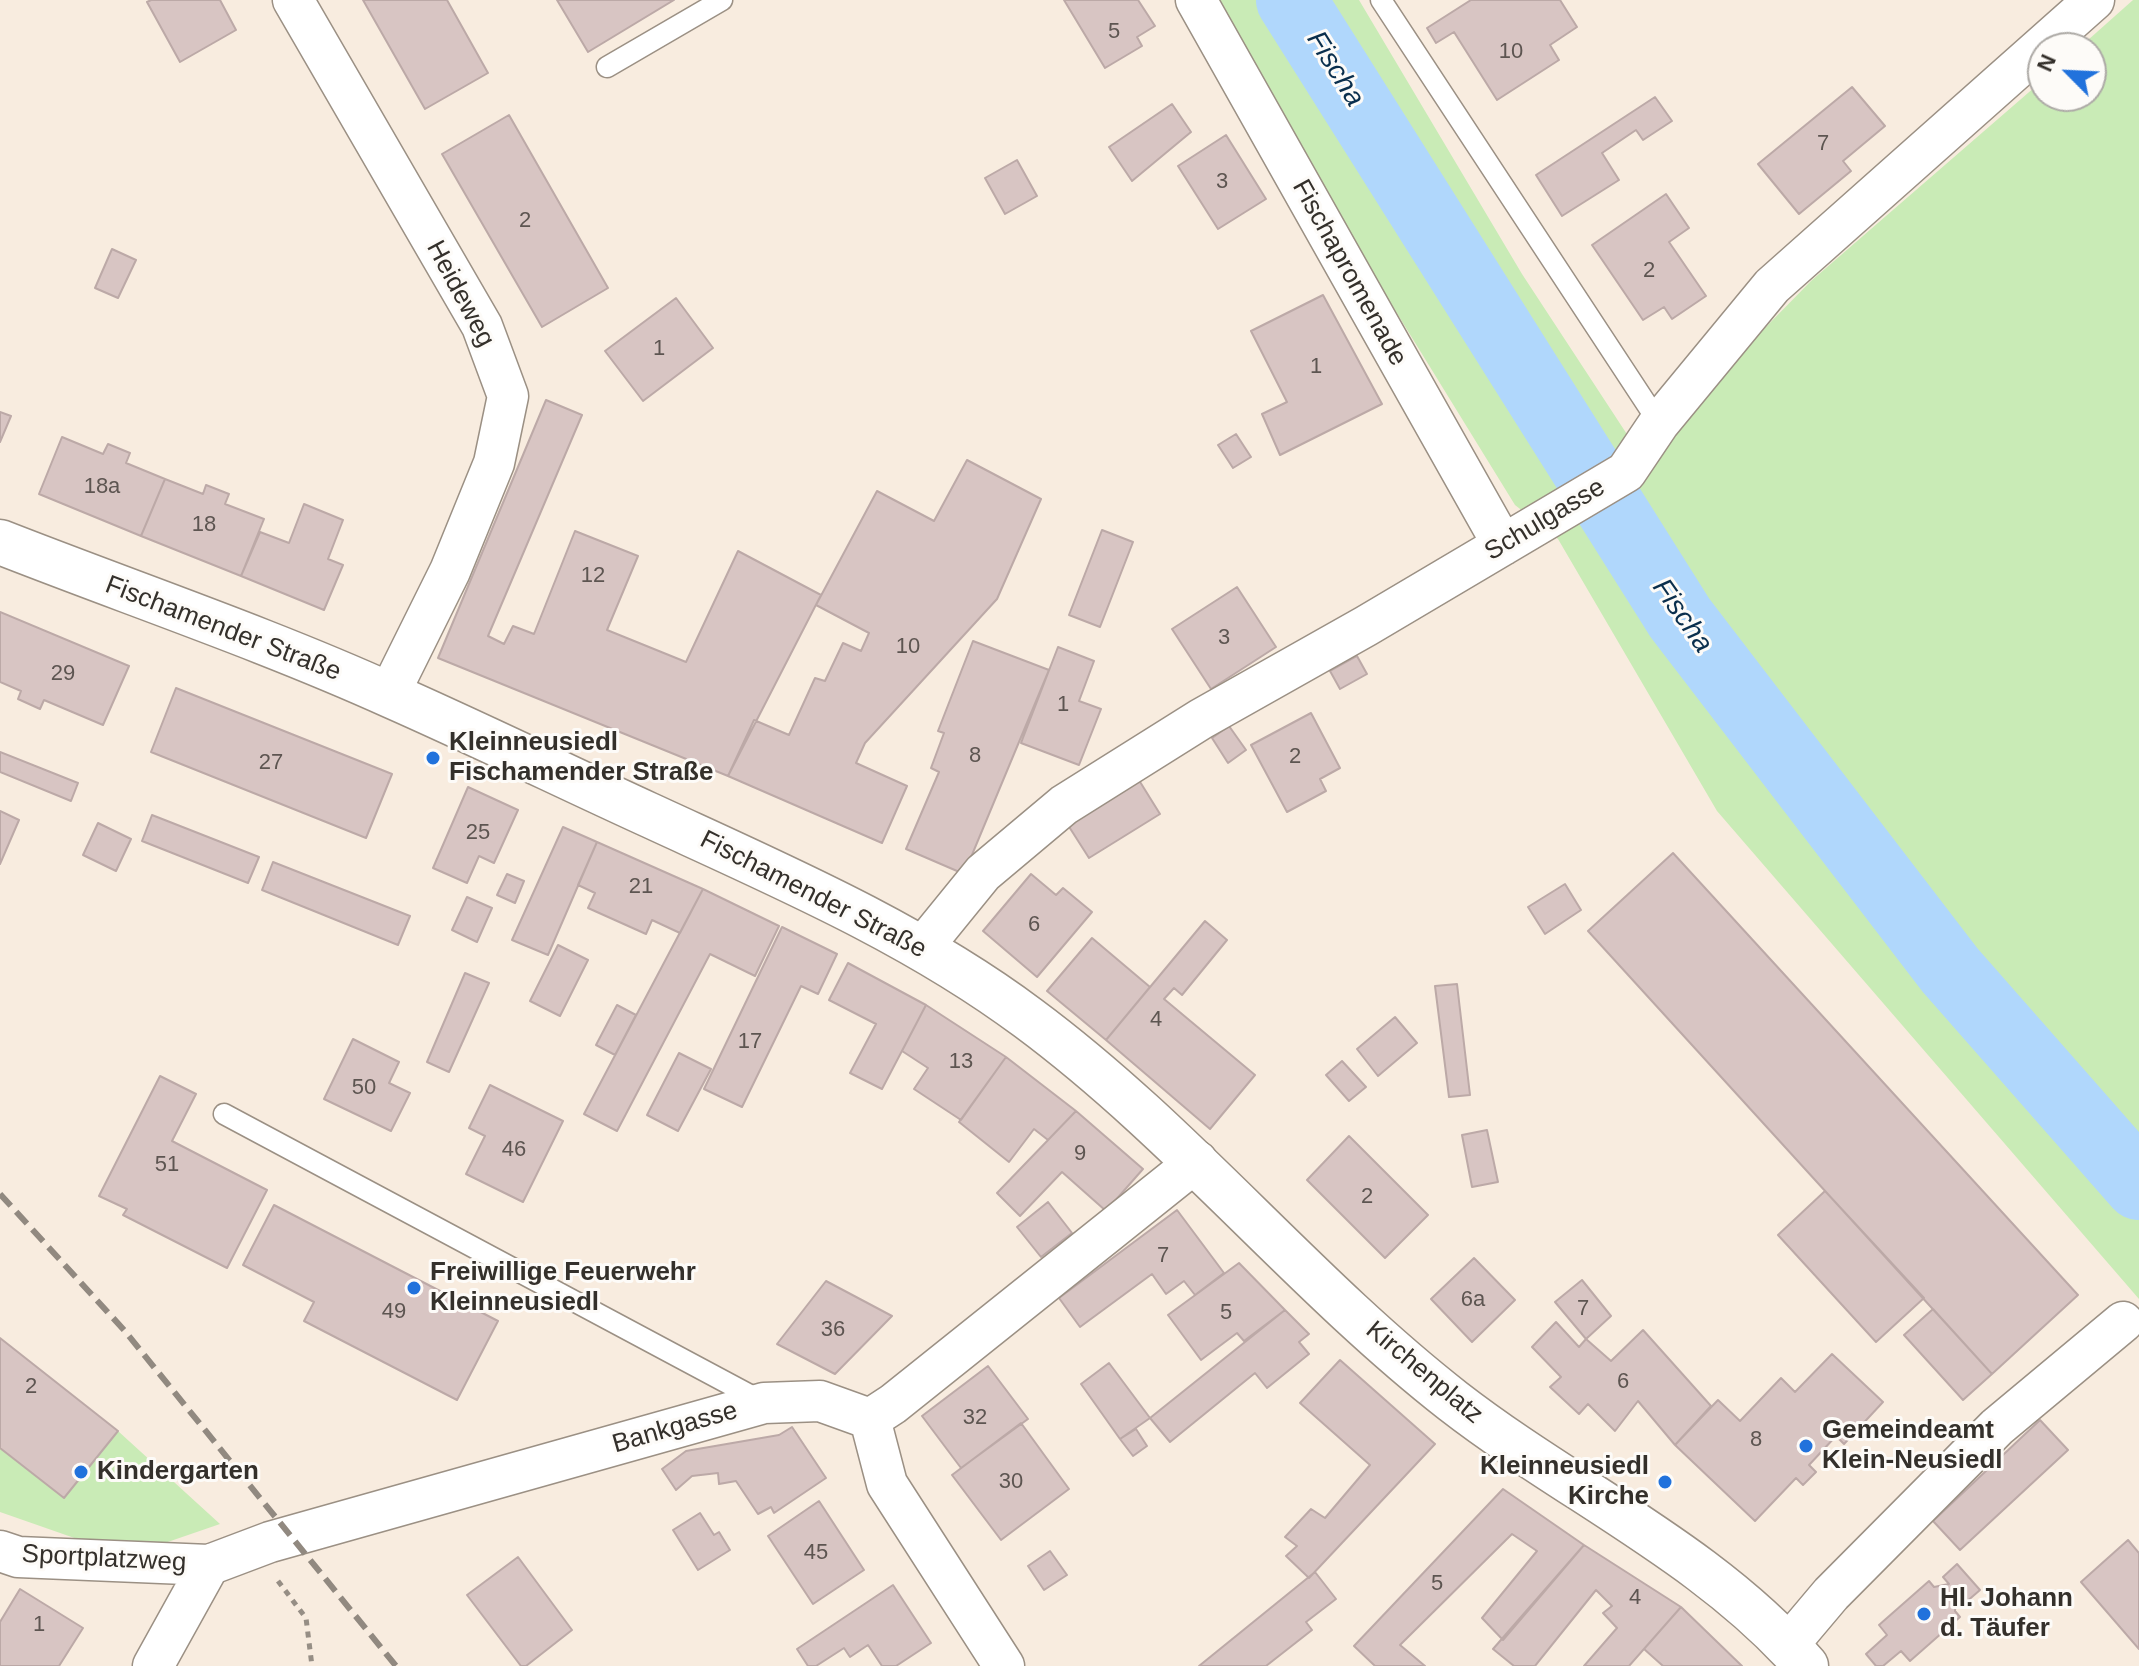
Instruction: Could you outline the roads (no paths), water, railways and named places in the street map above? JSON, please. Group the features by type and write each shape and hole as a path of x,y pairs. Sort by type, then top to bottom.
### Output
{"main road":[{"name":"Fischamender Straße","path":"0,542 389,694 740,856 922,948 1027,1017 1197,1161"},
{"name":"Kirchenplatz","path":"1197,1161 1326,1290 1451,1399 1707,1574 1797,1655"}],"street":[{"name":"Heideweg","path":"293,0 482,326 508,396 494,463 450,571 389,694"},
{"name":"Fischapromenade","path":"1196,0 1503,545"},
{"name":"Schulgasse","path":"922,948 983,873 1064,805 1201,719 1626,472 1659,423 1772,286 2094,0"},
{"path":"1004,1666 887,1484 870,1419 893,1404 1197,1161"},
{"name":"Kirchenplatz","path":"1797,1655 1831,1594 1997,1427 2123,1322"},
{"name":"Bankgasse","path":"209,1565 253,1548 764,1403 820,1401 870,1419"},
{"name":"Sportplatzweg","path":"0,1551 18,1557 209,1565"},
{"path":"153,1666 209,1565"}],"lane":[{"path":"607,67 722,0"},
{"path":"1381,0 1659,423"},
{"path":"224,1114 764,1403"}],"waterway":[{"name":"Fischa","path":"1291,0 1680,618 1950,970 2139,1185"}],"railway":[{"path":"0,1194 124,1330 396,1666"}],"place":[{"name":"Kleinneusiedl Fischamender Straße","path":"433,758"},
{"name":"Freiwillige Feuerwehr Kleinneusiedl","path":"414,1288"},
{"name":"Gemeindeamt Klein-Neusiedl","path":"1806,1446"},
{"name":"Kindergarten","path":"81,1472"},
{"name":"Kleinneusiedl Kirche","path":"1665,1482"},
{"name":"Hl. Johann d. Täufer","path":"1924,1614"}]}
